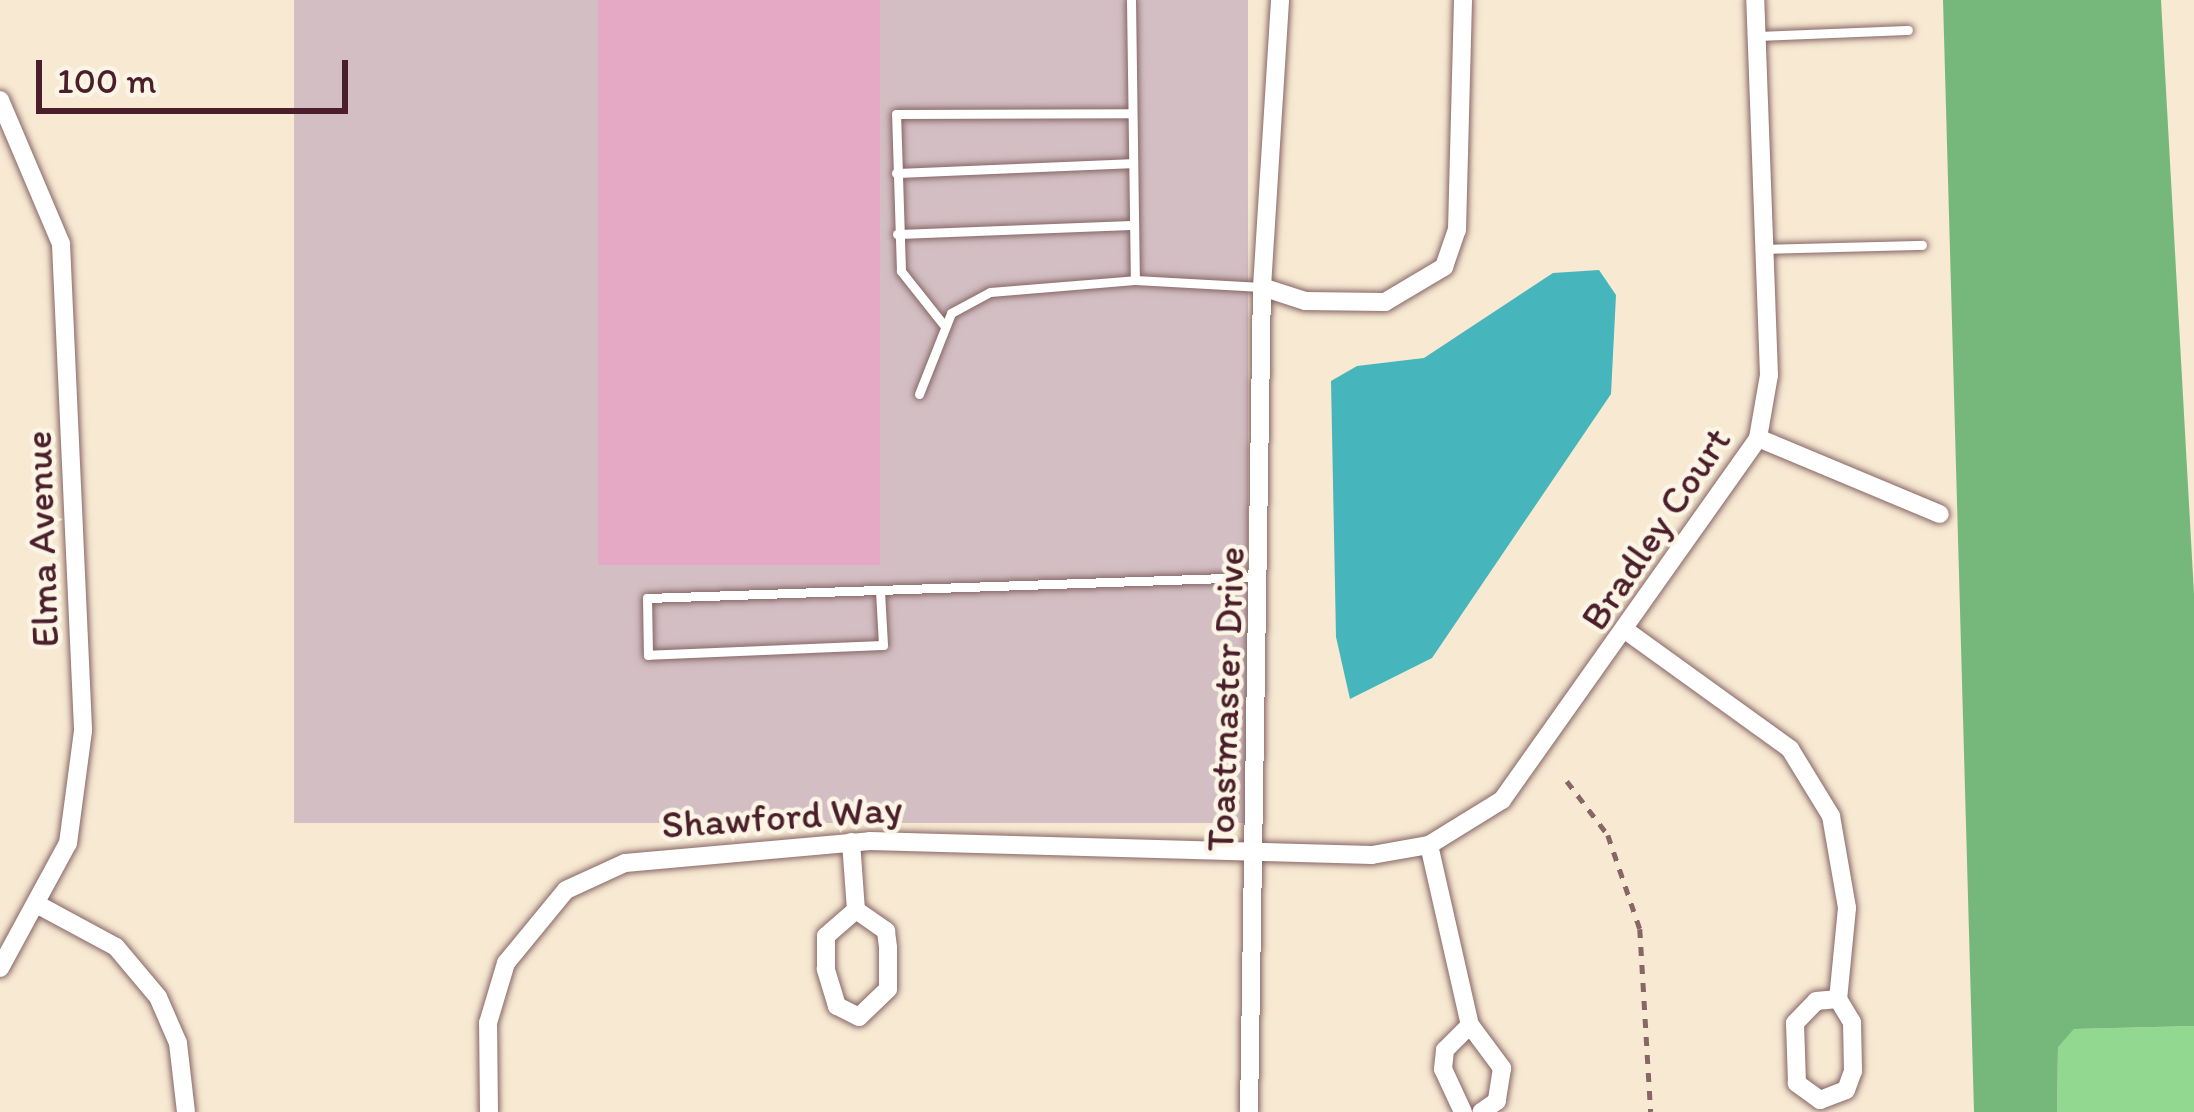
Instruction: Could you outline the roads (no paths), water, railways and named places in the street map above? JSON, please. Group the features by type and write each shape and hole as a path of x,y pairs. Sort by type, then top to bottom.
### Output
{"street":[{"name":"Toastmaster Drive","path":"1249,1112 1262,577 1262,287 1280,0"},
{"path":"1262,287 1368,304 1416,293 1444,267 1457,230 1462,0"},
{"name":"Bradley Court","path":"1255,849 1372,855 1429,845 1502,800 1628,632 1758,438 1769,389 1755,0"},
{"name":"Elma Avenue","path":"0,100 51,203 67,303 82,772 42,907 0,968"},
{"path":"1758,438 1940,514"},
{"path":"1628,632 1772,733 1820,792 1845,868 1838,999 1852,1022 1852,1082 1820,1100 1797,1083 1795,1022 1816,1001 1838,999"},
{"path":"851,842 856,910"},
{"name":"Shawford Way","path":"489,1112 494,990 566,890 652,856 851,842 1255,849"},
{"path":"1429,845 1470,1025 1502,1068 1497,1101 1481,1112"},
{"path":"42,907 116,947 158,997 178,1043 186,1112"},
{"path":"856,910 886,931 888,948 888,989 859,1017 837,1006 826,969 826,936 856,910"},
{"path":"1463,1112 1446,1092 1445,1050 1470,1025"}],"lane":[{"path":"1131,0 1135,280"},
{"path":"1756,36 1908,30"},
{"path":"943,324 901,272 896,115 1130,112"},
{"path":"896,173 1131,163"},
{"path":"897,234 1133,225"},
{"path":"1764,249 1922,245"},
{"path":"920,394 943,324 990,292 1135,280 1262,287"},
{"path":"880,591 883,645 648,655 646,598 1262,577"}],"water":[{"path":"1599,270 1616,295 1611,394 1432,658 1350,699 1336,637 1331,381 1357,366 1424,358 1553,273"}]}
